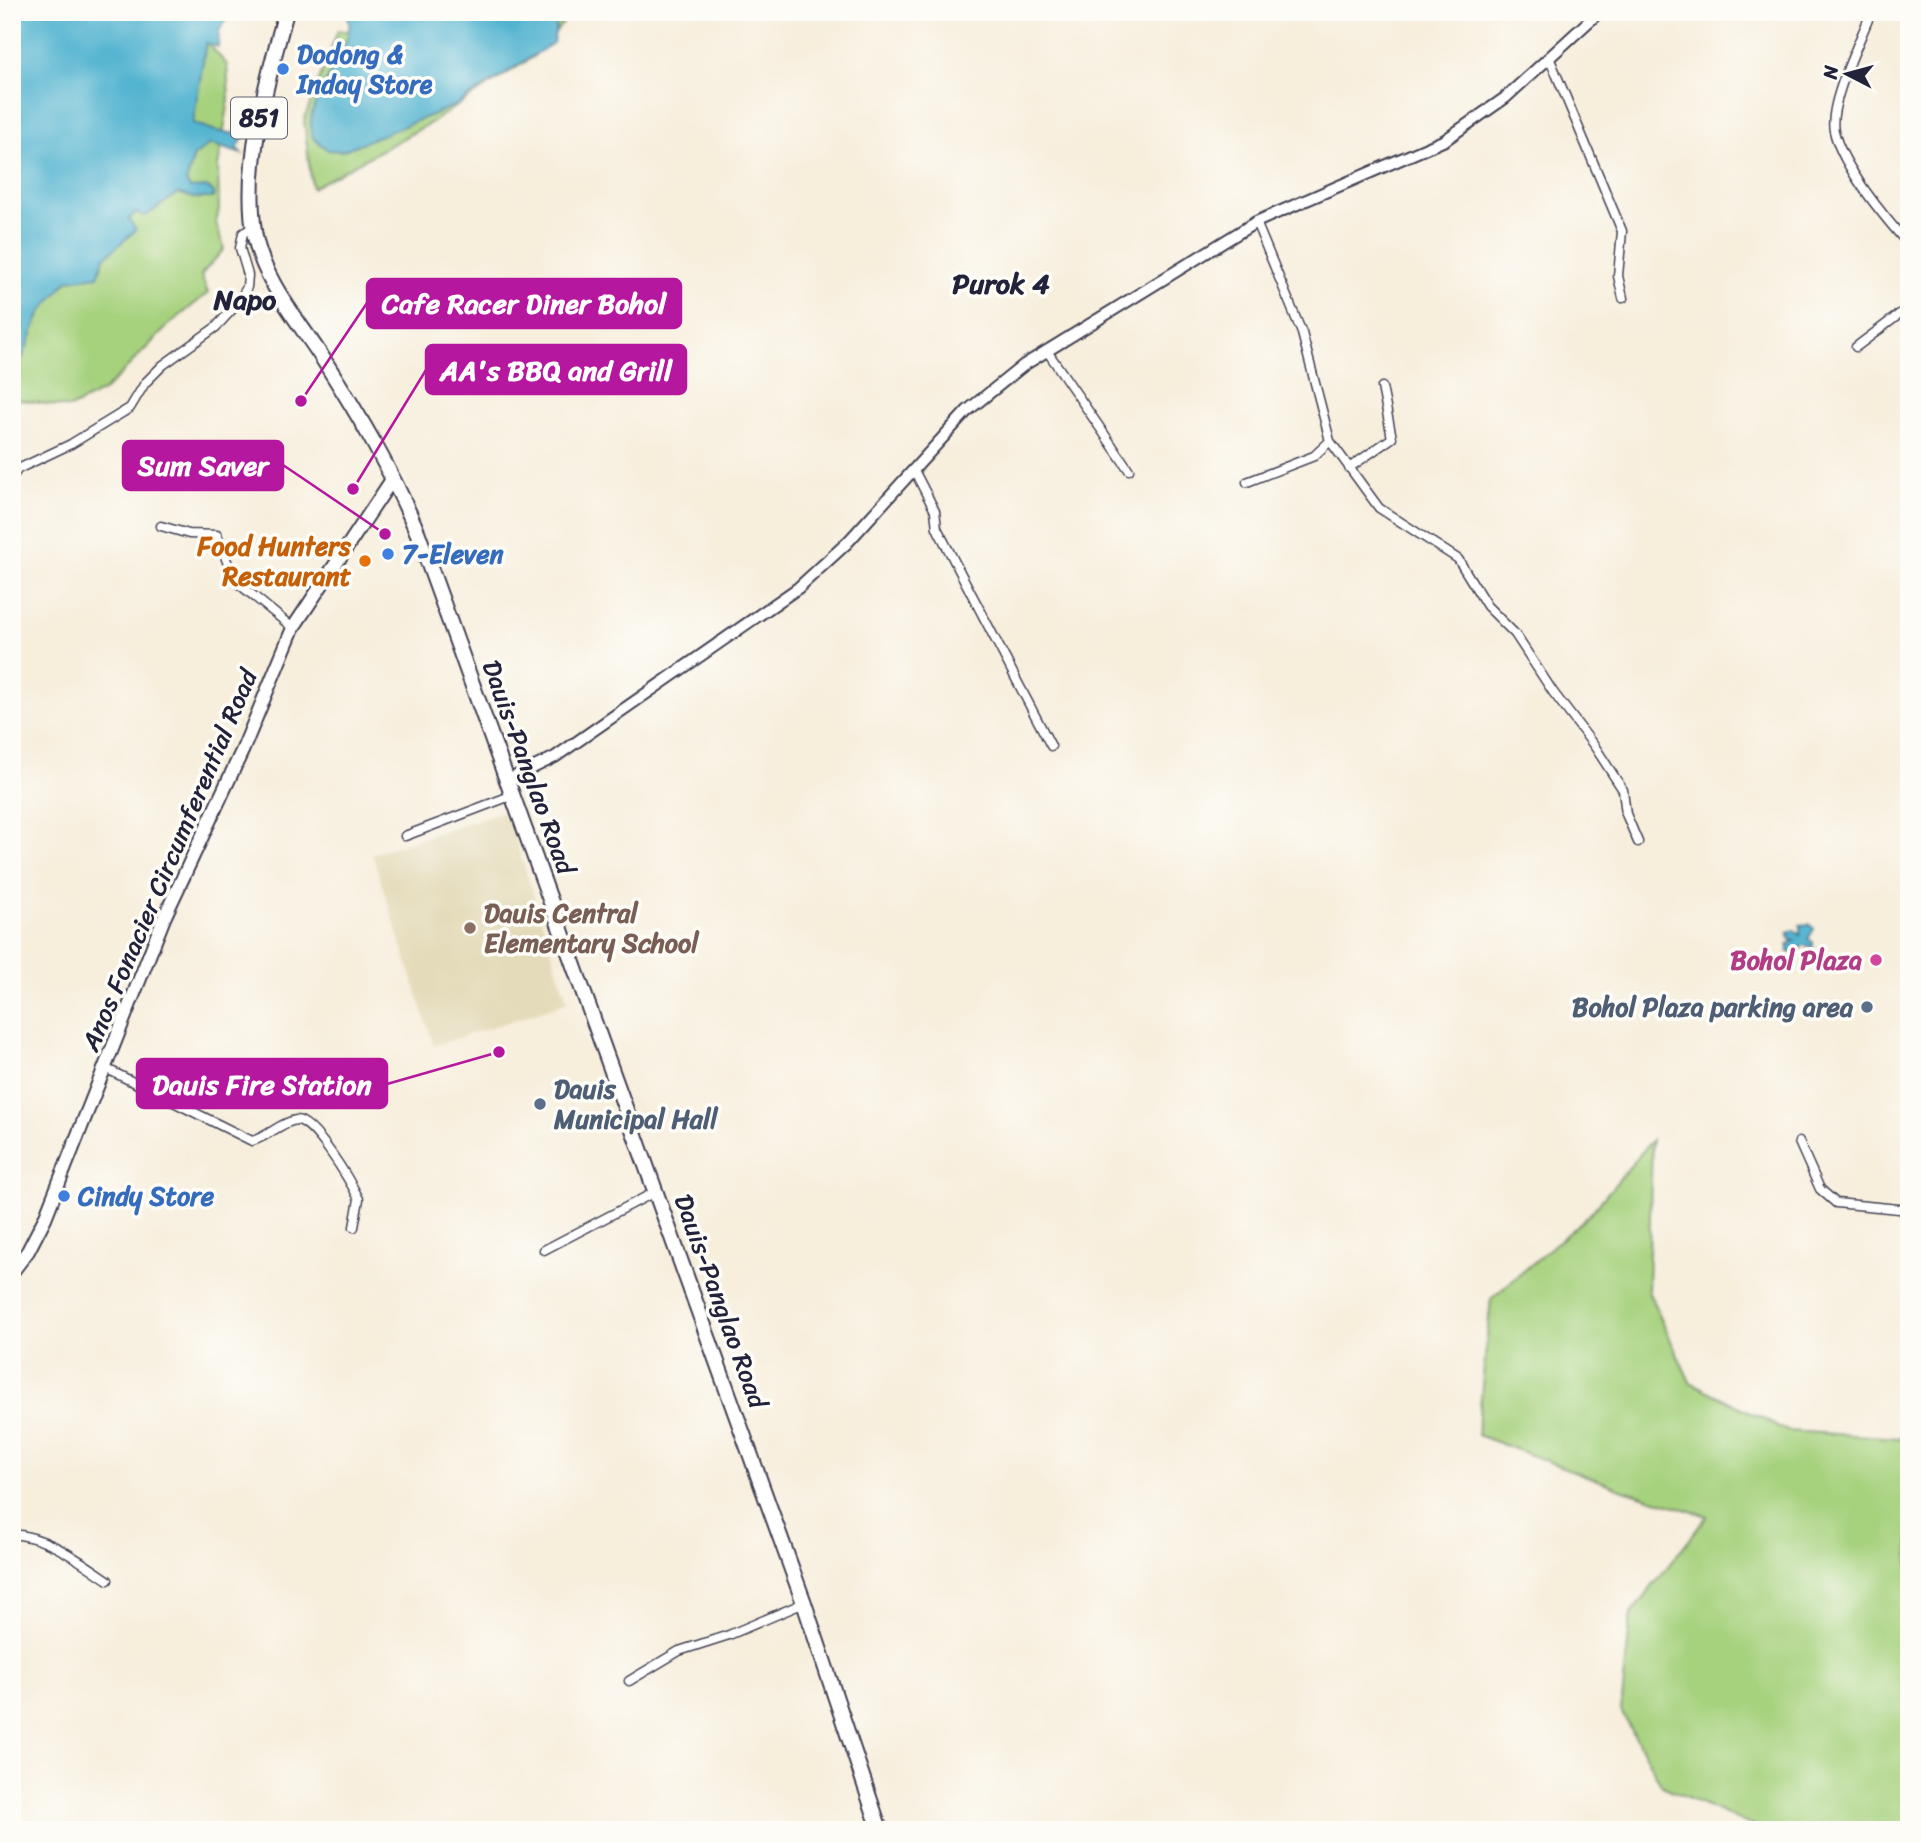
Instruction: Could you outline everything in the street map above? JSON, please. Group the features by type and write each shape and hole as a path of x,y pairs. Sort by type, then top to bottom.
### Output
{"main road":[{"name":"Dauis-Panglao Road","path":"286,12 260,116 254,227 260,253 274,282 376,445 418,534 804,1603 880,1830"},
{"name":"Anos Fonacier Circumferential Road","path":"12,1272 28,1251 45,1218 164,918 243,749 293,628 393,478"}],"street":[{"path":"508,780 555,757 798,588 847,543 967,411 1046,351 1256,222 1311,201 1445,140 1505,98 1599,12"},
{"path":"1871,12 1836,105 1834,130 1866,191 1909,245"},
{"path":"1549,57 1622,231 1618,276 1623,298"},
{"path":"1256,222 1302,333 1330,440 1379,509 1458,559 1487,606 1516,634 1553,692 1595,747 1623,790 1626,814 1638,842"},
{"path":"12,477 18,469 71,444 130,408 145,383 163,365 216,327 239,302 247,287 248,275 240,243 243,233 254,227"},
{"path":"1856,346 1909,307"},
{"path":"1046,351 1129,470"},
{"path":"1349,468 1392,438 1382,387"},
{"path":"1247,482 1314,456 1330,440"},
{"path":"914,470 935,511 937,528 1051,746"},
{"path":"161,526 189,534 217,535 233,580 293,628"},
{"path":"405,836 513,795"},
{"path":"105,1068 252,1141 290,1122 306,1122 317,1133 359,1199 354,1227"},
{"path":"1799,1142 1821,1189 1836,1203 1909,1210"},
{"path":"544,1250 655,1192"},
{"path":"12,1534 32,1537 64,1550 108,1580"},
{"path":"629,1681 679,1651 729,1635 804,1603"}],"shaded area":[{"name":"Dauis Central Elementary School","path":"506,810 568,1002 434,1046 372,854"}],"green space":[{"path":"493,12 573,12 533,57 429,124 312,188 304,120 338,30 417,41"},
{"path":"207,42 227,65 229,99 218,167 219,209 216,223 224,249 201,275 208,293 170,324 105,390 70,408 16,399 12,393 12,347"},
{"path":"1652,1140 1648,1291 1690,1382 1787,1431 1900,1438 1909,1411 1909,1830 1757,1828 1662,1786 1621,1711 1631,1614 1707,1516 1624,1490 1477,1435 1491,1299 1590,1214"}],"water":[{"path":"12,12 231,12 219,31 218,47 206,43 193,123 216,131 245,135 237,148 242,154 210,144 194,156 186,182 190,188 206,187 214,192 213,198 193,198 178,193 146,216 135,213 129,219 136,230 104,258 98,276 68,280 41,312 12,383"},
{"path":"347,12 569,12 557,23 553,43 456,105 342,151 328,150 313,138 311,122 321,90 346,42 349,27"},
{"path":"1809,924 1814,929 1808,939 1813,942 1813,947 1803,945 1797,953 1788,952 1788,944 1795,941 1790,940 1788,933 1794,930 1800,935 1800,925"}],"place":[{"name":"Dodong & Inday Store","path":"283,69"},
{"name":"Cafe Racer Diner Bohol","path":"301,401"},
{"name":"AA's BBQ and Grill","path":"353,489"},
{"name":"Sum Saver","path":"385,534"},
{"name":"7-Eleven","path":"388,554"},
{"name":"Food Hunters Restaurant","path":"365,561"},
{"name":"Dauis Central Elementary School","path":"470,928"},
{"name":"Bohol Plaza","path":"1876,960"},
{"name":"Bohol Plaza parking area","path":"1867,1007"},
{"name":"Dauis Fire Station","path":"499,1052"},
{"name":"Dauis Municipal Hall","path":"540,1104"},
{"name":"Cindy Store","path":"64,1196"}],"district":[{"name":"Purok 4","path":"1001,283"},
{"name":"Napo","path":"245,299"}]}
